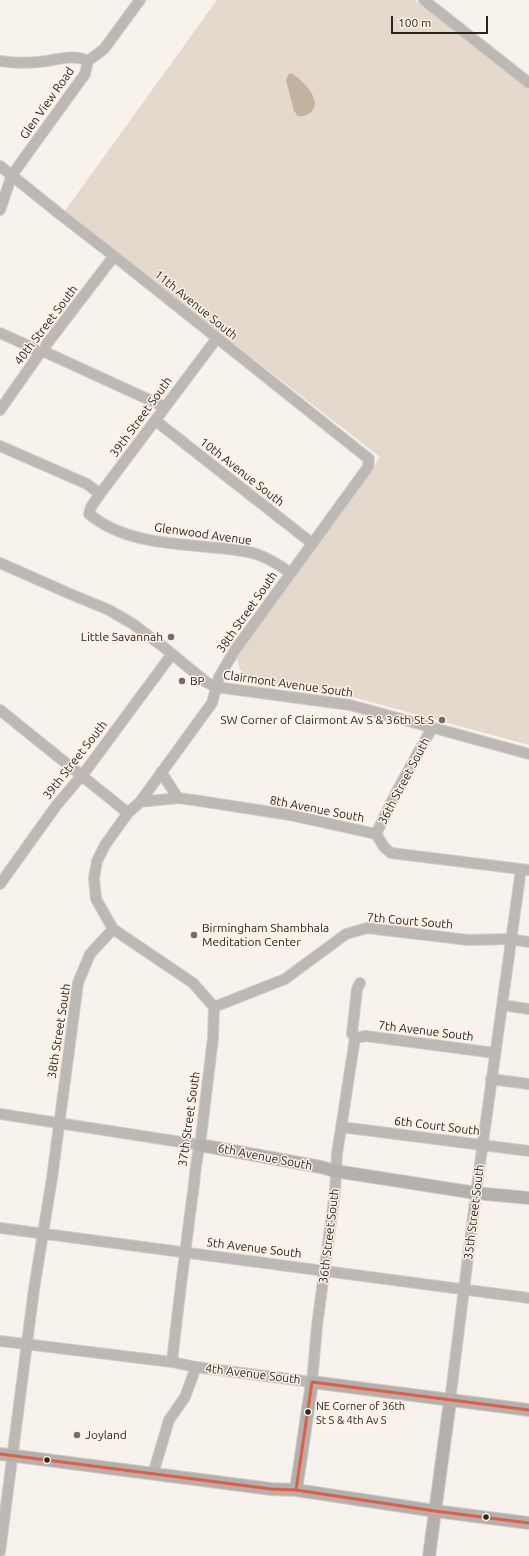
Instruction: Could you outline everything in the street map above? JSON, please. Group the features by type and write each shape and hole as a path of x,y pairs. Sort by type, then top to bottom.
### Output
{"main road":[{"name":"6th Avenue South","path":"200,1145 321,1167 335,1171 476,1193 529,1198"},
{"name":"4th Avenue South","path":"312,1382 529,1410"},
{"name":"36th Street South","path":"296,1490 312,1382"},
{"name":"35th Street South","path":"429,1556 450,1401"},
{"path":"0,1454 271,1489 296,1490 435,1511 529,1523"}],"street":[{"name":"Glen View Road","path":"0,210 12,175 85,74 88,61 104,49 140,0"},
{"path":"424,0 529,82"},
{"path":"0,61 39,62 72,57 82,58 88,61"},
{"name":"11th Avenue South","path":"0,166 369,459 368,467"},
{"name":"40th Street South","path":"0,410 40,353 45,351 46,345 114,256"},
{"path":"0,333 31,347 40,353 45,352 165,407"},
{"name":"39th Street South","path":"89,514 91,507 100,494 217,338"},
{"name":"10th Avenue South","path":"156,421 313,544"},
{"path":"0,446 87,484 100,494"},
{"name":"38th Street South","path":"0,1552 14,1456 42,1233 52,1178 78,983 90,954 113,929 96,899 94,878 97,861 128,813 140,802 212,704 219,677 235,650 368,467"},
{"name":"Glenwood Avenue","path":"89,514 100,523 122,532 156,542 248,552 269,559 291,573"},
{"name":"Clairmont Avenue South","path":"0,563 68,594 110,610 133,624 206,682 216,687 350,705 529,754"},
{"name":"39th Street South","path":"0,884 52,811 172,654"},
{"path":"0,710 128,813"},
{"name":"36th Street South","path":"376,834 397,791 432,728"},
{"path":"161,772 178,798"},
{"name":"8th Avenue South","path":"140,802 178,798 290,815 376,834 384,847 391,852 525,870"},
{"name":"35th Street South","path":"450,1401 510,939 525,870"},
{"name":"7th Court South","path":"214,1007 285,978 346,934 367,928 468,940 510,939 529,942"},
{"path":"113,929 193,983 214,1007"},
{"name":"36th Street South","path":"312,1382 317,1326 335,1191 335,1171 355,1038 352,1034 357,989 360,983"},
{"path":"502,1005 529,1009"},
{"name":"37th Street South","path":"172,1362 184,1253 197,1156 200,1145 213,1038 214,1007"},
{"name":"7th Avenue South","path":"355,1038 366,1036 495,1053"},
{"path":"492,1079 529,1084"},
{"name":"6th Avenue South","path":"0,1114 200,1145"},
{"name":"6th Court South","path":"341,1127 529,1151"},
{"name":"5th Avenue South","path":"0,1228 529,1298"},
{"name":"4th Avenue South","path":"0,1341 172,1362 196,1367 312,1382"},
{"path":"153,1474 169,1420 185,1397 196,1367"}],"shaded area":[{"path":"217,0 415,0 529,89 529,745 356,698 244,680 236,657 380,457 64,212"},
{"path":"291,73 306,85 315,103 314,108 310,113 304,116 298,116 294,111 286,80 288,75"}],"transit line":[{"path":"296,1490 312,1382 529,1410"},
{"path":"0,1454 271,1489 296,1490 435,1511 529,1523"}],"place":[{"name":"Little Savannah","path":"171,637"},
{"name":"BP","path":"182,681"},
{"name":"SW Corner of Clairmont Av S & 36th St S","path":"442,720"},
{"name":"Birmingham Shambhala Meditation Center","path":"194,935"},
{"name":"NE Corner of 36th St S & 4th Av S","path":"308,1412"},
{"name":"Joyland","path":"77,1435"}]}
